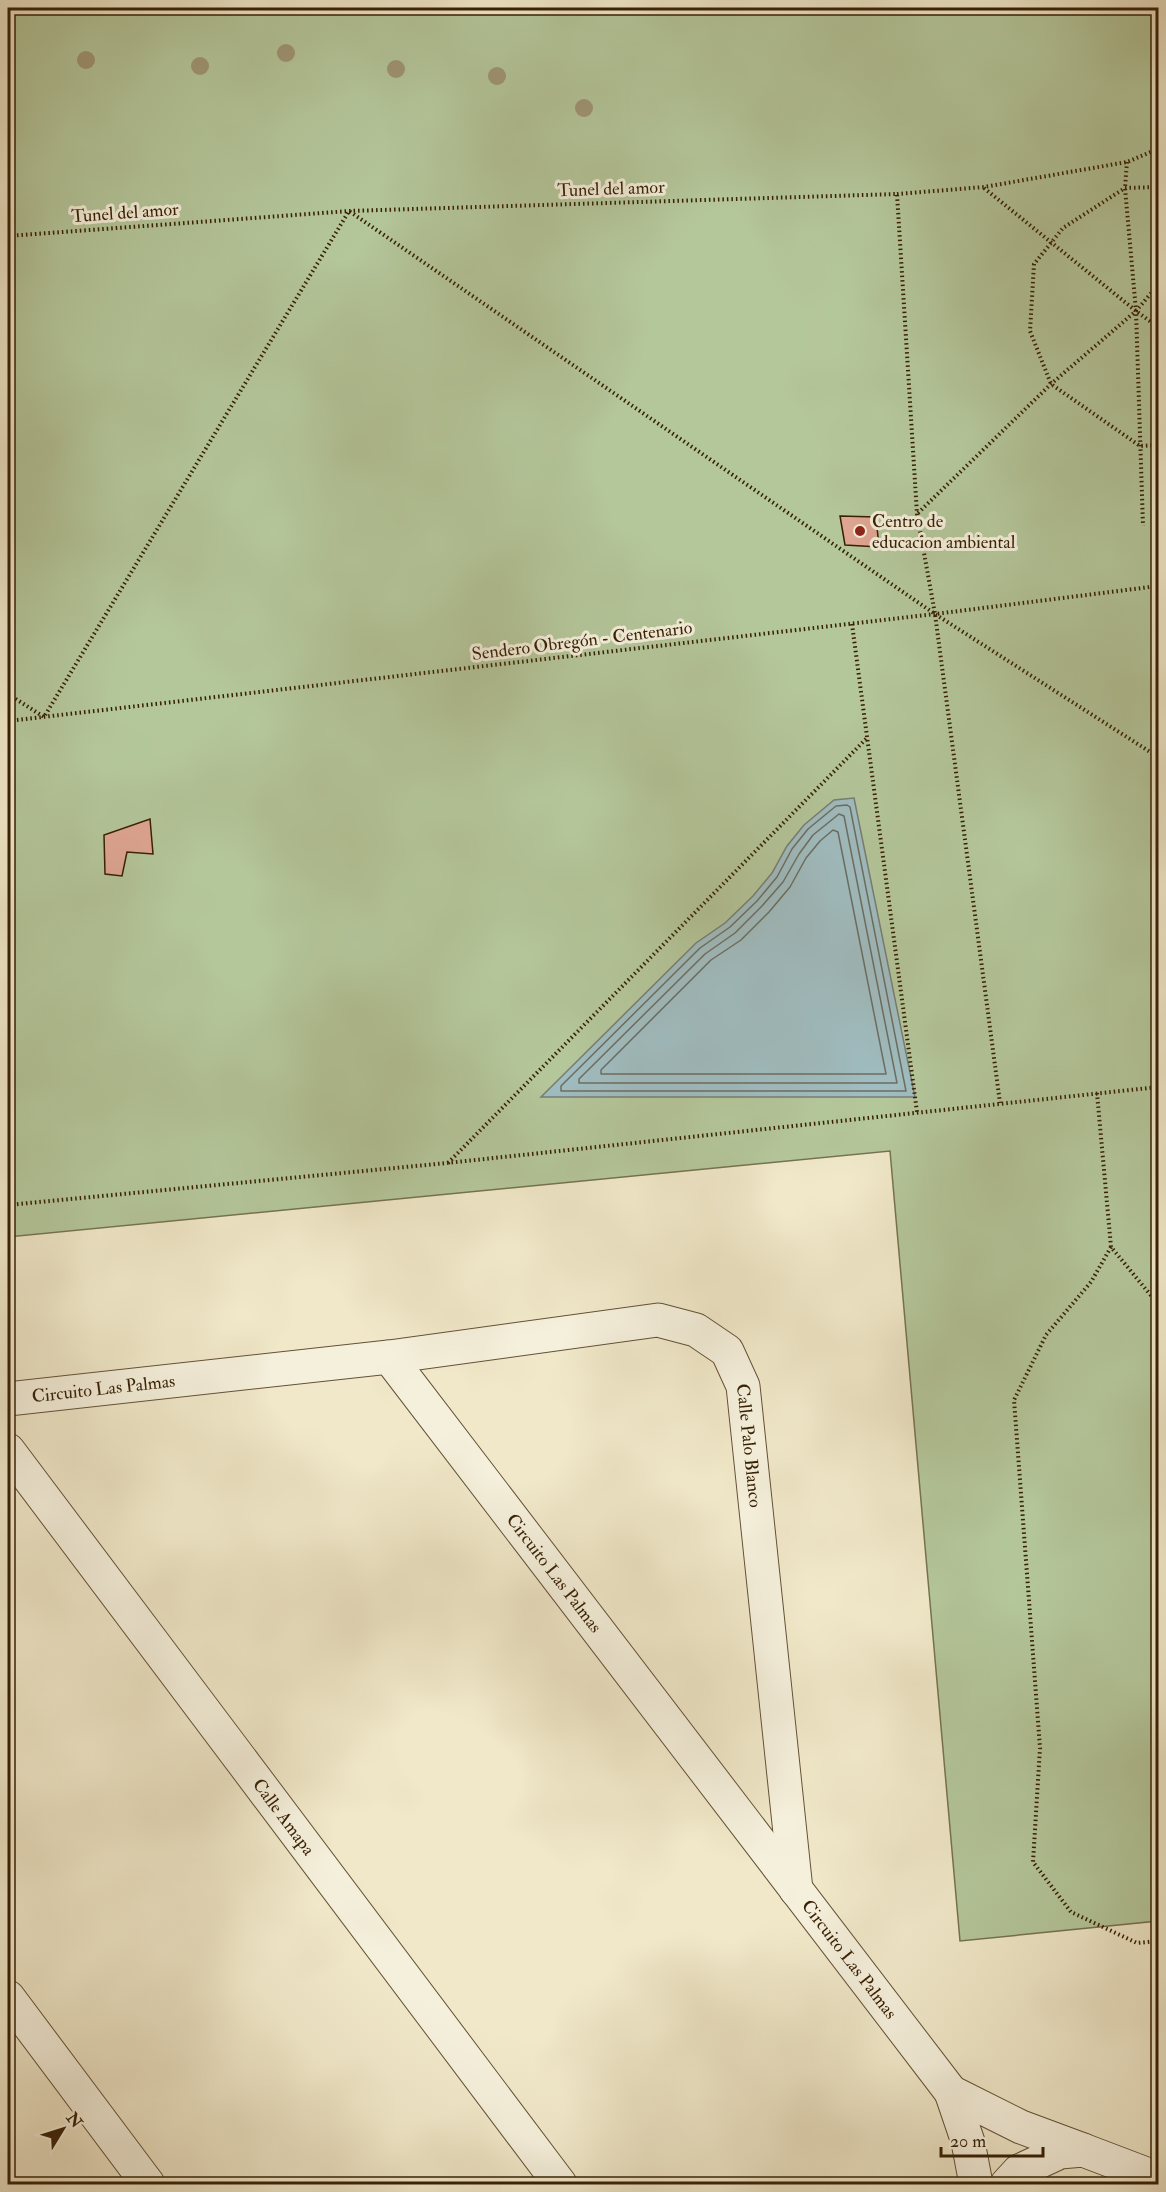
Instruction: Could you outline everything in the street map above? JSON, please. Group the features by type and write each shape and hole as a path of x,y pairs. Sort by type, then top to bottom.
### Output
{"street":[{"name":"Calle Palo Blanco","path":"389,1357 658,1320 696,1330 727,1351 743,1386 796,1890"},
{"name":"Circuito Las Palmas","path":"8,1400 389,1357 951,2092 968,2142 976,2184"},
{"name":"Calle Amapa","path":"8,1450 560,2184"},
{"path":"8,1997 148,2184"},
{"name":"Circuito Las Palmas","path":"951,2092 1021,2127 1154,2177 1158,2182"},
{"path":"1007,2184 1019,2171 1050,2156 1060,2152 1083,2150"}],"path":[{"name":"Tunel del amor","path":"8,236 349,211 897,195 984,187 1127,162 1158,148"},
{"path":"1127,162 1125,188 1136,311 1143,526"},
{"path":"984,187 1158,327"},
{"path":"1158,187 1125,188 1063,228 1034,264 1030,331 1051,384 1140,446 1158,445"},
{"path":"897,195 917,514 935,614 1000,1103"},
{"path":"8,694 44,717 349,211 935,614 1158,757"},
{"path":"917,514 1051,384 1136,311 1158,285"},
{"name":"Sendero Obregón - Centenario","path":"8,721 852,624 1158,586"},
{"path":"852,624 917,1112"},
{"path":"447,1163 867,738"},
{"path":"8,1205 447,1163 1158,1087"},
{"path":"1097,1093 1111,1247 1158,1304"},
{"path":"1111,1247 1091,1282 1046,1335 1014,1400 1040,1748 1033,1862 1071,1912 1137,1943 1158,1941"}],"green space":[{"path":"8,8 1158,8 1158,1921 960,1941 890,1151 8,1237"}],"water":[{"path":"854,798 915,1097 541,1097 696,943 725,923 753,896 772,873 787,846 804,825 834,800"}],"building":[{"name":"Centro de educacion ambiental","path":"840,516 876,517 879,547 845,545"},
{"path":"150,819 153,854 127,852 122,876 105,874 104,835"}],"place":[{"name":"Centro de educacion ambiental","path":"860,531"}]}
